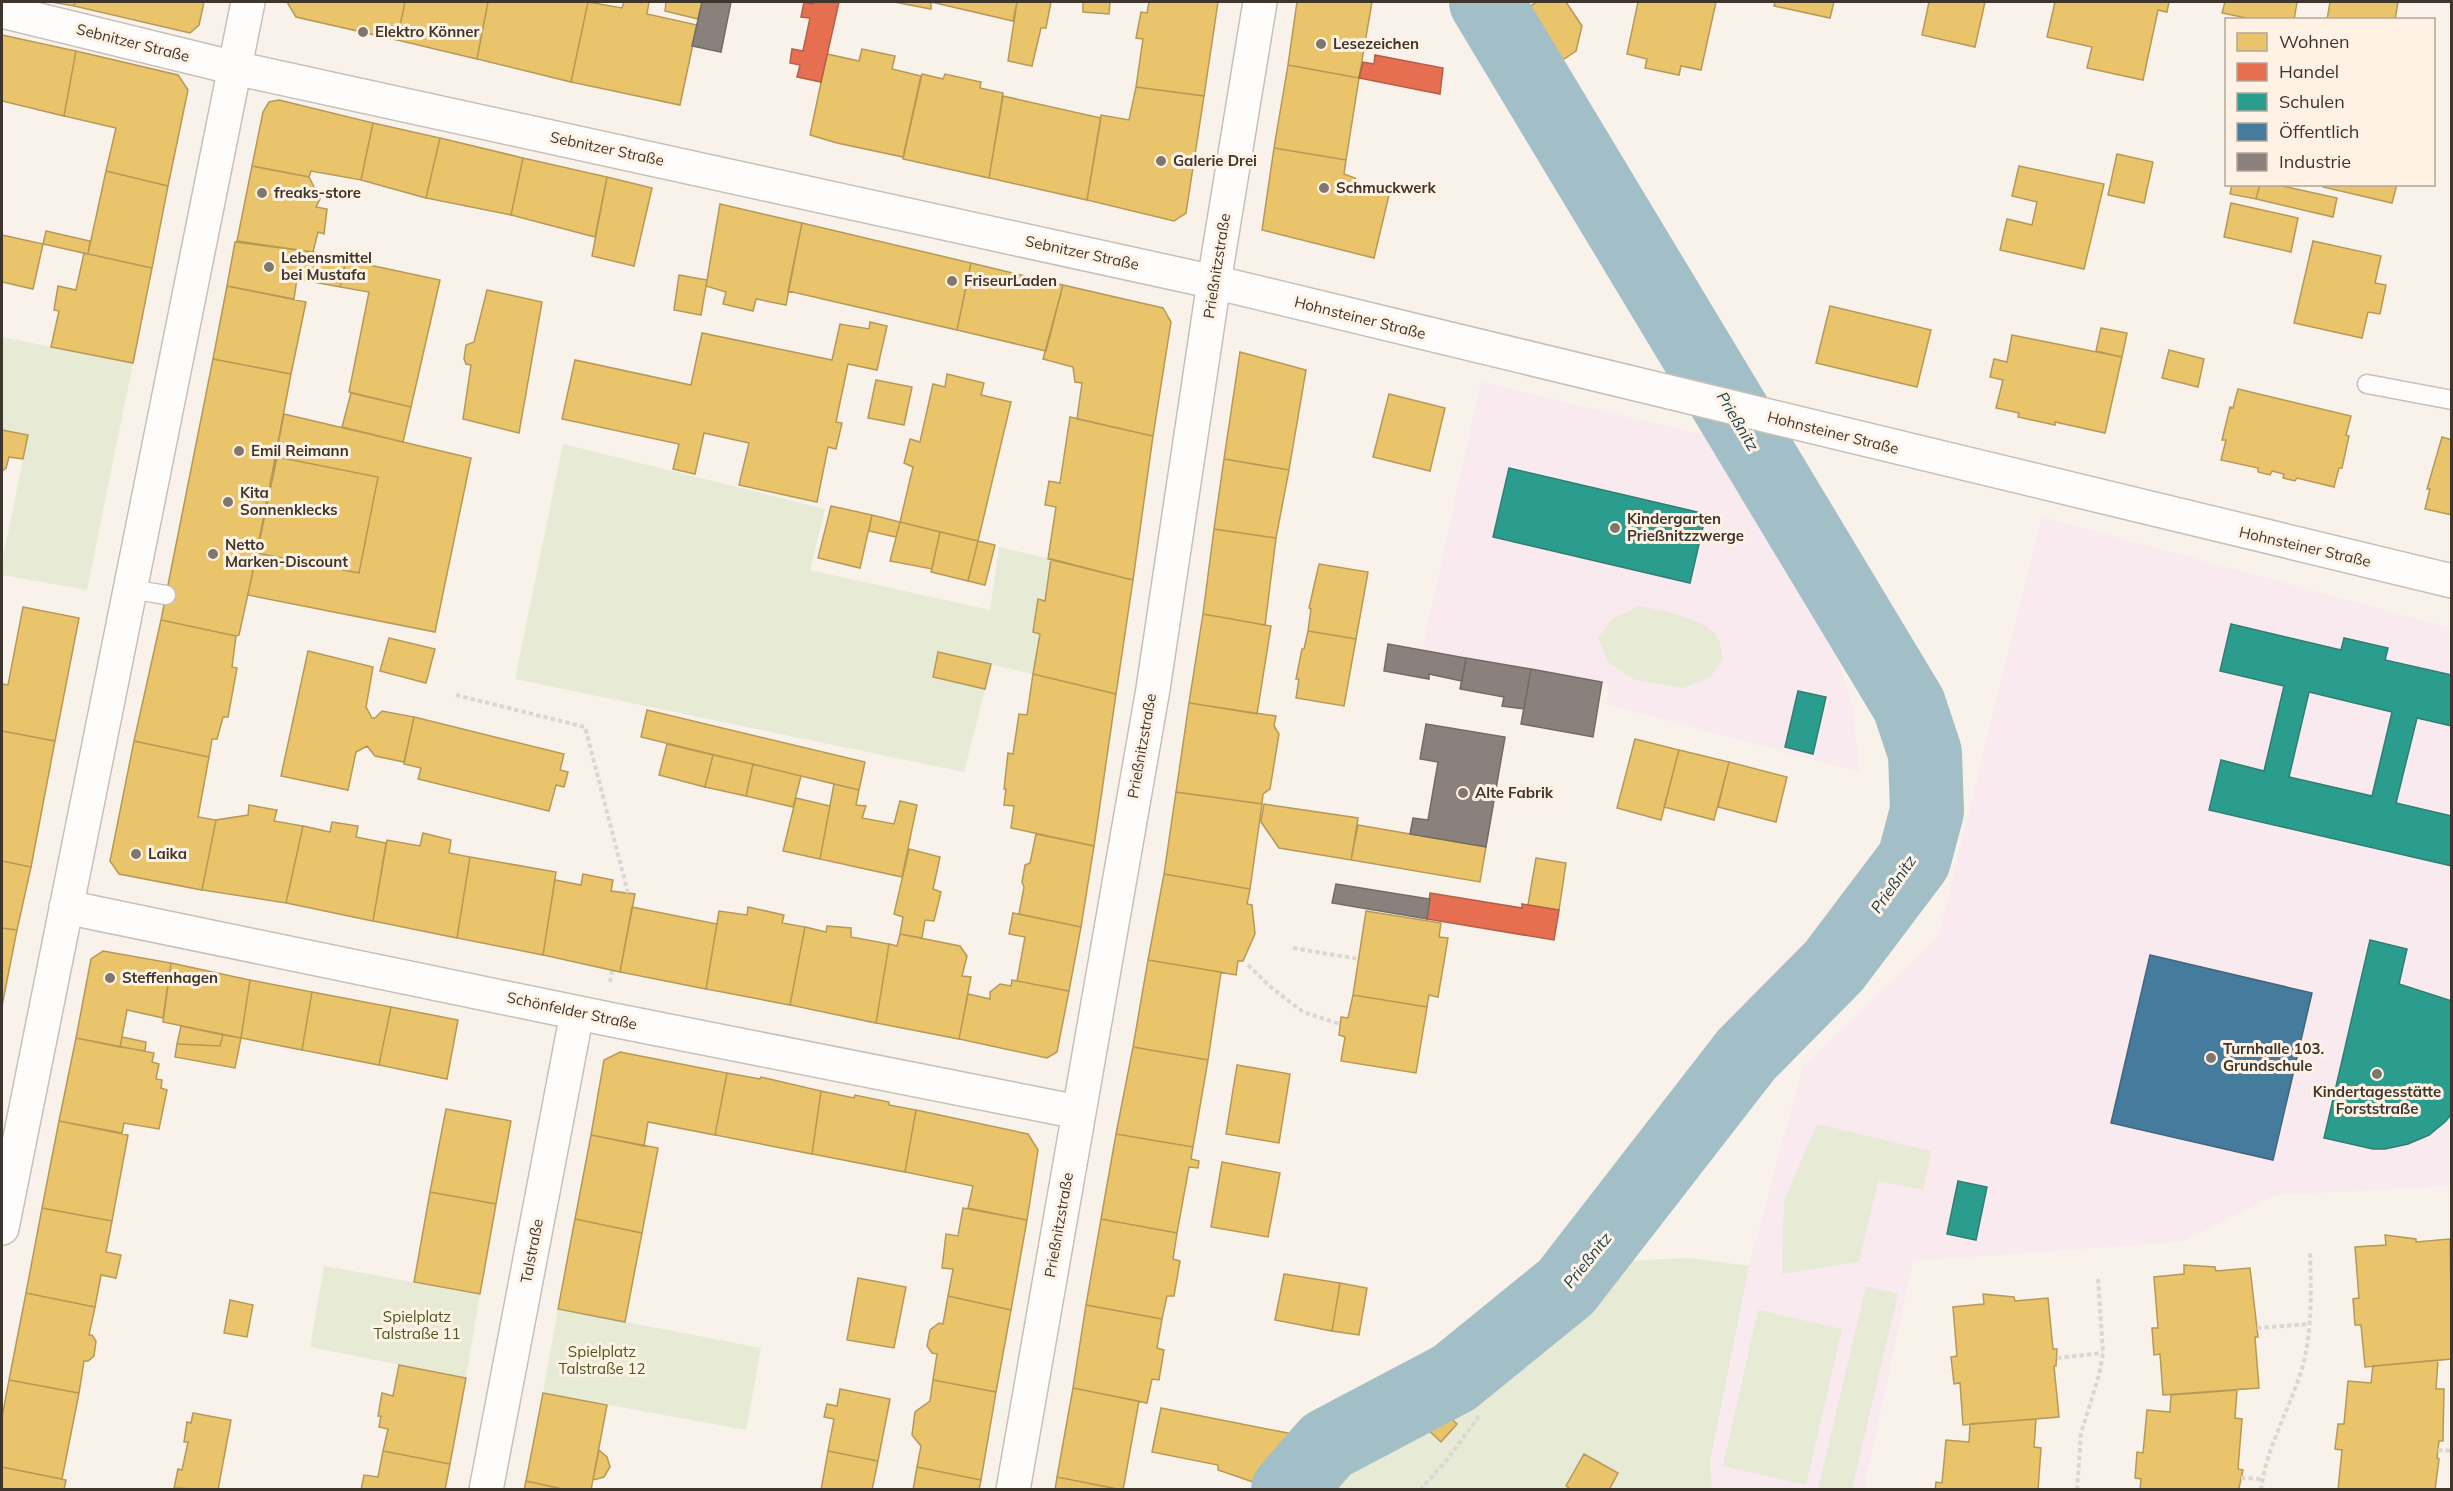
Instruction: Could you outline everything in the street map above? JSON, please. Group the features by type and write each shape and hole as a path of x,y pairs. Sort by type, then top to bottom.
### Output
{"street":[{"path":"2,1228 248,2"},
{"name":"Prießnitzstraße","path":"1013,1490 1153,689 1214,282 1260,2"},
{"name":"Sebnitzer Straße","path":"2,11 235,68 1214,282"},
{"name":"Hohnsteiner Straße","path":"1214,282 2451,581"},
{"name":"Schönfelder Straße","path":"66,907 577,1013 1078,1112"},
{"name":"Talstraße","path":"486,1490 577,1013"}],"lane":[{"path":"2367,384 2451,400"},
{"path":"130,589 166,595"}],"path":[{"path":"456,695 585,727 628,893"},
{"path":"1293,948 1359,959"},
{"path":"1248,965 1272,988 1303,1012 1340,1024"},
{"path":"2261,1490 2267,1458 2300,1373 2309,1324 2310,1251"},
{"path":"2077,1490 2081,1433 2099,1375 2103,1353 2098,1279"},
{"path":"2256,1328 2309,1324"},
{"path":"2057,1358 2103,1353"},
{"path":"1420,1490 1447,1460 1479,1416"},
{"path":"2438,1450 2451,1451"},
{"path":"2241,1478 2262,1479"}],"shaded area":[{"name":"Kindergarten Prießnitzzwerge","path":"1481,382 1738,443 1823,614 1853,707 1859,772 1606,704 1610,686 1602,682 1422,650"},
{"path":"2042,517 2451,628 2451,1186 2276,1195 2181,1242 1913,1261 1864,1489 1712,1490 1710,1463 1749,1266 1803,1066 1938,937"}],"green space":[{"path":"2,337 133,363 87,590 2,575 2,562 28,435 2,430"},
{"path":"563,444 825,509 810,570 990,610 999,547 1051,559 1045,601 1038,600 1033,632 1040,634 1033,674 939,652 933,677 985,689 964,772 515,679"},
{"path":"1639,606 1684,616 1705,626 1713,633 1719,641 1723,659 1710,678 1683,688 1635,680 1608,662 1598,638 1612,619"},
{"path":"1817,1124 1931,1151 1923,1190 1878,1181 1859,1262 1782,1274 1784,1201"},
{"path":"1690,1258 1749,1266 1710,1463 1712,1489 1309,1490 1344,1452 1454,1392 1622,1261"},
{"name":"Spielplatz Talstraße 11","path":"324,1266 480,1294 466,1378 310,1347"},
{"path":"1866,1286 1898,1294 1852,1489 1818,1489"},
{"name":"Spielplatz Talstraße 12","path":"558,1309 761,1348 746,1430 543,1393"},
{"path":"1758,1310 1842,1329 1806,1485 1723,1466"}],"building: Wohnen":[{"path":"51,2 75,2 74,6"},
{"path":"75,2 204,2 199,25 190,33 74,6"},
{"path":"287,2 405,2 397,40 296,17"},
{"path":"405,2 488,2 477,59 397,40"},
{"path":"488,2 588,2 571,82 477,59"},
{"path":"588,2 622,8 624,2 649,2 647,14 697,25 680,105 571,82"},
{"path":"666,2 702,2 698,19 665,11"},
{"path":"894,2 931,2 931,9"},
{"path":"931,2 1017,2 1013,21"},
{"path":"1017,2 1051,2 1046,28 1041,28 1032,66 1008,61"},
{"path":"1083,2 1110,2 1109,14 1083,12"},
{"path":"1149,2 1218,2 1204,96 1136,87 1143,39 1136,38 1141,12 1147,13"},
{"path":"1297,2 1372,2 1359,78 1288,65"},
{"path":"1537,2 1566,2 1582,26 1576,51 1561,61 1527,8"},
{"path":"1638,2 1716,2 1701,70 1681,66 1679,75 1645,68 1647,59 1627,54"},
{"path":"1775,2 1834,2 1830,18 1774,6"},
{"path":"1929,2 1985,2 1975,47 1922,35"},
{"path":"2055,2 2169,2 2167,12 2158,10 2143,80 2087,68 2092,47 2047,37"},
{"path":"2225,2 2297,2 2294,18 2246,18 2222,13"},
{"path":"2330,2 2398,2 2395,18 2327,18"},
{"path":"2,35 76,51 64,116 2,101"},
{"path":"862,49 895,56 892,69 921,76 903,157 810,135 827,54 859,61"},
{"path":"76,51 178,75 188,90 168,186 106,171 116,128 64,116"},
{"path":"1288,65 1359,78 1346,160 1274,148"},
{"path":"922,74 943,79 945,74 981,82 980,88 1003,93 989,178 903,159"},
{"path":"1136,87 1204,96 1186,213 1174,221 1087,200 1101,115 1129,120"},
{"path":"1003,96 1101,118 1087,200 989,178"},
{"path":"279,100 373,123 361,180 311,171 309,177 252,166 263,112 269,102"},
{"path":"373,123 440,138 426,198 361,180"},
{"path":"440,138 523,158 511,215 426,198"},
{"path":"1274,148 1346,160 1344,174 1355,178 1362,188 1389,195 1374,258 1262,230"},
{"path":"2117,154 2153,162 2144,203 2108,195"},
{"path":"523,158 607,177 595,237 511,215"},
{"path":"252,166 309,177 320,199 316,207 327,209 324,234 318,232 313,252 237,241"},
{"path":"2019,166 2104,184 2084,269 2000,250 2007,219 2032,225 2037,202 2012,196"},
{"path":"106,171 168,186 152,268 88,254"},
{"path":"607,177 652,188 634,266 592,256"},
{"path":"2232,186 2259,186 2256,199 2230,194"},
{"path":"2259,186 2283,186 2337,198 2333,217 2256,199"},
{"path":"2323,186 2396,186 2392,203"},
{"path":"2231,203 2298,218 2291,252 2224,237"},
{"path":"720,204 802,223 786,305 756,299 753,311 723,304 726,292 706,286"},
{"path":"802,223 971,263 957,330 788,291"},
{"path":"46,231 90,241 88,254 43,244"},
{"path":"2,235 43,244 33,289 2,282"},
{"path":"2313,241 2381,256 2375,283 2386,285 2380,314 2368,312 2362,338 2294,323"},
{"path":"235,242 313,252 346,260 340,287 297,279 294,299 227,286"},
{"path":"84,253 152,268 133,363 51,347 59,311 54,310 58,286 76,290"},
{"path":"346,260 440,280 411,407 349,392 369,292 340,287"},
{"path":"971,263 1063,285 1046,351 957,330"},
{"path":"679,275 707,280 701,315 674,310"},
{"path":"1063,285 1163,308 1171,322 1153,436 1077,419 1082,383 1075,382 1073,367 1043,359"},
{"path":"227,286 306,302 291,374 213,359"},
{"path":"487,290 542,302 519,433 463,419 471,365 466,364 464,359 466,345 474,342"},
{"path":"1830,306 1931,330 1917,387 1816,363"},
{"path":"870,322 887,326 877,370 848,364 836,422 842,423 836,449 828,447 817,502 739,485 749,443 704,433 695,474 673,469 679,444 562,419 575,360 691,385 702,333 832,360 840,324 869,329"},
{"path":"2101,328 2127,333 2122,357 2096,351"},
{"path":"2012,335 2122,357 2105,433 2018,417 2019,413 1996,408 2003,380 1990,377 1994,359 2007,362"},
{"path":"2169,350 2204,359 2198,387 2162,378"},
{"path":"1240,352 1306,370 1289,470 1224,459"},
{"path":"213,359 291,374 257,553 239,635 236,636 161,620"},
{"path":"947,374 984,383 981,395 1011,402 978,541 900,522 913,467 904,463 910,439 920,442 933,384 945,387"},
{"path":"876,380 912,387 904,425 868,418"},
{"path":"2238,389 2351,416 2342,468 2339,468 2334,487 2297,478 2295,481 2283,478 2284,474 2272,471 2270,475 2258,472 2258,468 2221,460 2226,440 2222,440 2230,407 2233,408"},
{"path":"351,393 411,407 403,442 342,427"},
{"path":"1389,394 1445,408 1430,471 1373,457"},
{"path":"284,414 471,458 435,632 248,595"},
{"path":"1070,417 1153,436 1133,580 1048,559 1056,507 1045,505 1049,481 1060,483"},
{"path":"2,430 28,435 23,459 9,457 6,468 2,471"},
{"path":"2442,437 2452,440 2452,515 2425,509 2430,489 2427,489"},
{"path":"277,457 378,477 359,573 257,553"},
{"path":"1224,459 1289,470 1276,538 1214,529"},
{"path":"831,506 872,515 860,568 818,558"},
{"path":"872,515 900,522 896,537 869,531"},
{"path":"900,522 940,532 932,569 890,561"},
{"path":"1214,529 1276,538 1265,625 1203,614"},
{"path":"940,532 978,541 968,581 931,572"},
{"path":"978,541 995,545 985,585 968,581"},
{"path":"1051,559 1133,580 1116,694 1033,674 1040,634 1033,632 1038,599 1045,601"},
{"path":"1319,564 1368,572 1356,639 1308,631 1311,609 1309,608"},
{"path":"23,607 79,618 55,741 2,731 2,684 8,685"},
{"path":"1203,614 1271,626 1257,714 1189,703"},
{"path":"161,620 236,636 232,667 237,668 228,717 223,717 217,739 212,739 209,757 134,741"},
{"path":"1308,631 1356,639 1344,706 1296,698 1299,679 1296,679"},
{"path":"389,638 435,649 426,683 380,671"},
{"path":"308,651 373,667 366,707 372,718 382,711 414,717 404,762 375,756 367,746 356,752 348,790 281,776"},
{"path":"938,652 991,664 985,689 933,677"},
{"path":"1033,674 1116,694 1094,846 1011,828 1014,806 1004,805 1008,753 1013,754 1019,714 1027,715"},
{"path":"1189,703 1276,716 1274,726 1279,734 1270,789 1263,794 1262,804 1176,792"},
{"path":"647,710 865,762 859,790 641,737"},
{"path":"414,717 564,754 560,770 568,772 564,787 556,785 549,811 418,779 421,768 404,764"},
{"path":"2,731 55,741 31,867 2,861"},
{"path":"1635,739 1679,750 1661,820 1617,808"},
{"path":"134,741 209,757 198,817 216,820 202,890 119,874 110,861"},
{"path":"667,744 713,755 705,787 659,775"},
{"path":"1679,750 1729,762 1714,820 1664,807"},
{"path":"713,755 753,764 746,796 705,787"},
{"path":"1729,762 1787,777 1776,822 1718,807"},
{"path":"753,764 801,776 793,807 746,796"},
{"path":"834,784 859,790 856,805 866,806 862,818 894,824 900,801 917,805 902,877 820,859"},
{"path":"1176,792 1262,804 1250,889 1164,874"},
{"path":"796,798 830,806 820,859 783,851"},
{"path":"1264,804 1358,818 1351,860 1279,848 1261,822"},
{"path":"249,805 277,810 274,821 303,826 286,903 202,890 216,820 248,815"},
{"path":"332,822 358,826 356,837 386,843 373,921 286,903 303,826 330,832"},
{"path":"1358,825 1486,847 1480,882 1351,860"},
{"path":"423,833 451,840 449,853 470,857 457,938 373,921 387,840 420,846"},
{"path":"1036,834 1094,846 1081,927 1019,914 1025,865 1030,863"},
{"path":"909,849 940,857 933,889 941,892 934,921 925,920 922,938 900,934 903,917 894,914"},
{"path":"470,857 556,872 543,955 457,938"},
{"path":"1536,858 1566,863 1559,910 1528,905"},
{"path":"2,861 31,867 17,930 2,928"},
{"path":"583,874 613,880 611,891 635,894 620,972 543,955 555,880 581,885"},
{"path":"1164,874 1250,889 1247,904 1252,905 1255,934 1243,961 1238,961 1236,975 1148,960"},
{"path":"632,907 717,924 706,989 620,972"},
{"path":"748,907 784,915 782,923 805,927 790,1005 706,989 719,911 747,915"},
{"path":"1366,911 1441,923 1439,937 1448,938 1438,997 1429,995 1427,1007 1353,995"},
{"path":"1013,913 1081,927 1069,991 1017,981 1025,937 1009,934"},
{"path":"827,926 851,928 851,937 889,944 876,1023 790,1005 805,927 826,932"},
{"path":"2,928 17,930 2,1006"},
{"path":"900,934 960,946 967,956 962,976 971,977 959,1039 876,1023 889,944 897,946"},
{"path":"103,951 171,963 163,1018 127,1010 120,1047 76,1038 91,959"},
{"path":"1148,960 1221,972 1208,1060 1133,1047"},
{"path":"171,963 250,980 241,1038 163,1022"},
{"path":"250,980 312,992 302,1050 241,1038"},
{"path":"1012,980 1069,991 1057,1052 1047,1058 959,1039 968,994 990,999 990,992 1000,984 1011,986"},
{"path":"312,992 391,1007 379,1065 302,1050"},
{"path":"1353,995 1427,1007 1416,1073 1341,1061 1345,1037 1339,1035 1341,1017 1348,1018"},
{"path":"391,1007 458,1020 447,1079 379,1065"},
{"path":"181,1026 223,1035 220,1046 177,1044"},
{"path":"223,1035 241,1038 235,1068 175,1057 177,1044 220,1046"},
{"path":"122,1037 146,1042 145,1051 120,1047"},
{"path":"76,1038 154,1053 152,1062 159,1064 156,1079 162,1080 161,1088 167,1090 159,1129 124,1123 122,1133 59,1121"},
{"path":"1133,1047 1208,1060 1193,1147 1116,1134"},
{"path":"620,1052 727,1073 715,1135 648,1122 644,1146 591,1135 604,1060"},
{"path":"1237,1065 1290,1074 1279,1143 1226,1134"},
{"path":"727,1073 760,1079 761,1077 821,1091 812,1154 715,1135"},
{"path":"821,1091 854,1098 855,1095 916,1110 905,1172 812,1154"},
{"path":"446,1109 511,1121 496,1204 430,1192"},
{"path":"916,1110 1028,1134 1038,1150 1027,1220 968,1208 973,1186 905,1172"},
{"path":"59,1121 128,1135 112,1221 42,1208"},
{"path":"1116,1134 1193,1147 1191,1159 1199,1161 1198,1168 1189,1167 1177,1233 1101,1219"},
{"path":"591,1135 658,1148 642,1233 575,1219"},
{"path":"1222,1162 1280,1173 1268,1237 1211,1227"},
{"path":"430,1192 496,1204 480,1294 414,1282"},
{"path":"42,1208 112,1221 106,1252 121,1255 116,1278 101,1275 95,1307 26,1293"},
{"path":"963,1208 1027,1220 1011,1310 948,1296 953,1269 942,1268 946,1234 958,1236"},
{"path":"575,1219 642,1233 625,1322 558,1309"},
{"path":"1101,1219 1177,1233 1173,1259 1180,1261 1174,1296 1167,1296 1162,1319 1086,1305"},
{"path":"2385,1235 2416,1239 2416,1242 2450,1239 2452,1359 2365,1367 2361,1325 2355,1325 2353,1299 2359,1298 2355,1247 2386,1245"},
{"path":"2184,1265 2215,1267 2216,1271 2250,1268 2258,1337 2255,1337 2259,1388 2163,1395 2160,1354 2154,1355 2152,1328 2158,1328 2154,1277 2184,1274"},
{"path":"1284,1274 1340,1283 1332,1331 1275,1320"},
{"path":"858,1278 906,1287 894,1348 847,1340"},
{"path":"1340,1283 1367,1288 1359,1335 1332,1331"},
{"path":"26,1293 95,1307 89,1335 92,1335 96,1341 94,1356 84,1361 79,1393 9,1380"},
{"path":"1983,1294 2014,1297 2015,1301 2048,1298 2053,1349 2057,1349 2056,1366 2054,1366 2059,1417 1963,1425 1960,1383 1954,1384 1951,1357 1957,1356 1953,1307 1984,1304"},
{"path":"948,1296 1011,1310 996,1392 933,1380 937,1354 932,1353 927,1346 930,1330 939,1323 943,1324"},
{"path":"230,1300 253,1305 247,1337 224,1333"},
{"path":"1086,1305 1162,1319 1157,1348 1164,1350 1159,1380 1152,1379 1147,1403 1073,1388"},
{"path":"2438,1360 2436,1389 2444,1389 2443,1441 2439,1441 2435,1490 2338,1490 2342,1450 2335,1449 2338,1424 2344,1424 2348,1381 2371,1383 2373,1366"},
{"path":"399,1365 466,1378 450,1464 383,1451 388,1429 379,1427 381,1416 378,1416 382,1393 393,1396"},
{"path":"9,1380 79,1393 62,1479 2,1467 2,1417"},
{"path":"933,1380 996,1392 981,1480 917,1467 921,1446 912,1435 915,1412 930,1401"},
{"path":"1073,1388 1139,1401 1123,1490 1057,1477"},
{"path":"840,1389 890,1399 878,1461 828,1451 834,1419 824,1417 827,1404 837,1406"},
{"path":"2237,1390 2235,1418 2242,1419 2238,1469 2243,1470 2239,1488 2236,1490 2140,1490 2141,1479 2135,1478 2137,1452 2143,1453 2147,1410 2170,1412 2171,1395"},
{"path":"543,1393 607,1405 591,1490 567,1490 526,1481"},
{"path":"1438,1406 1457,1424 1441,1442 1421,1423"},
{"path":"1161,1408 1313,1438 1270,1474 1262,1485 1218,1470 1218,1465 1152,1452"},
{"path":"193,1413 231,1420 218,1490 174,1488 178,1469 182,1470 188,1442 184,1442 187,1422 191,1423"},
{"path":"2036,1419 2034,1447 2041,1448 2038,1490 1935,1490 1936,1482 1942,1483 1946,1440 1969,1442 1970,1424"},
{"path":"599,1450 607,1457 610,1467 604,1477 593,1480"},
{"path":"383,1451 450,1464 445,1490 361,1490 364,1475 378,1477"},
{"path":"828,1451 878,1461 872,1490 821,1490"},
{"path":"1584,1454 1618,1473 1609,1490 1572,1490 1566,1486"},
{"path":"2,1467 66,1480 64,1490 2,1490"},
{"path":"917,1467 981,1480 979,1490 913,1490"},
{"path":"1057,1477 1122,1490 1055,1490"},
{"path":"526,1481 567,1490 524,1490"}],"building: Handel":[{"path":"804,2 813,4 813,2 839,2 821,82 797,77 800,65 790,63 792,49 803,51 810,18 801,17"},
{"path":"1375,55 1443,68 1440,94 1359,78 1363,62 1374,64"},
{"path":"1430,893 1522,908 1522,904 1559,910 1554,940 1427,919"}],"building: Schulen":[{"path":"1509,468 1706,514 1690,583 1493,537"},
{"path":"2231,624 2341,650 2344,638 2388,648 2385,660 2452,675 2452,726 2417,718 2396,803 2452,816 2452,866 2209,810 2221,760 2264,771 2284,686 2220,671","holes":["2309,692 2392,712 2372,796 2289,777"]},
{"path":"1798,691 1826,697 1813,754 1785,747"},
{"path":"2370,940 2407,949 2399,984 2452,1001 2452,1113 2429,1135 2408,1144 2385,1149 2373,1149 2324,1138"},
{"path":"1958,1181 1987,1187 1976,1240 1947,1234"}],"building: Öffentlich":[{"name":"Turnhalle 103. Grundschule","path":"2150,955 2312,993 2273,1160 2111,1123"}],"building: Industrie":[{"path":"702,2 731,2 721,52 692,46"},
{"path":"1388,644 1466,658 1462,681 1429,674 1429,679 1384,671"},
{"path":"1466,658 1531,669 1524,709 1502,706 1504,697 1460,689"},
{"path":"1531,669 1602,682 1593,737 1521,724"},
{"path":"1426,724 1505,737 1486,847 1410,834 1413,818 1428,820 1438,762 1420,759"},
{"path":"1336,884 1430,899 1427,919 1332,903"}],"waterway":[{"name":"Prießnitz","path":"1288,1490 1327,1445 1454,1378 1566,1287 1746,1055 1834,966 1914,860 1927,811 1925,753 1909,705 1486,2"}],"place":[{"name":"Elektro Könner","path":"363,32"},
{"name":"Lesezeichen","path":"1321,44"},
{"name":"Galerie Drei","path":"1161,161"},
{"name":"Schmuckwerk","path":"1324,188"},
{"name":"freaks-store","path":"262,193"},
{"name":"Lebensmittel bei Mustafa","path":"269,267"},
{"name":"FriseurLaden","path":"952,281"},
{"name":"Emil Reimann","path":"239,451"},
{"name":"Kita Sonnenklecks","path":"228,502"},
{"name":"Kindergarten Prießnitzzwerge","path":"1615,528"},
{"name":"Netto Marken-Discount","path":"213,554"},
{"name":"Alte Fabrik","path":"1463,793"},
{"name":"Laika","path":"136,854"},
{"name":"Steffenhagen","path":"110,978"},
{"name":"Turnhalle 103. Grundschule","path":"2211,1058"},
{"name":"Kindertagesstätte Forststraße","path":"2377,1074"}]}
